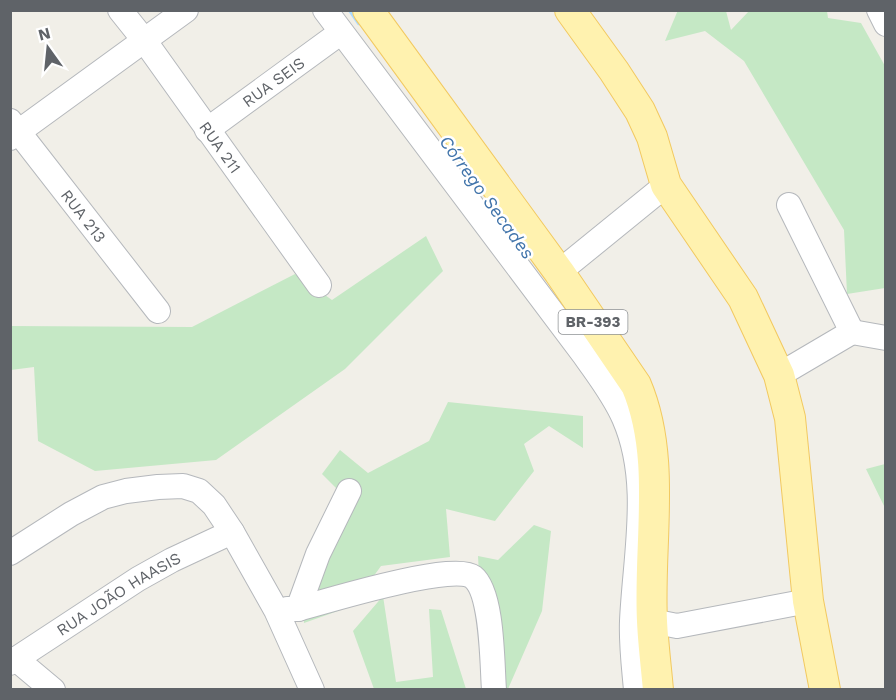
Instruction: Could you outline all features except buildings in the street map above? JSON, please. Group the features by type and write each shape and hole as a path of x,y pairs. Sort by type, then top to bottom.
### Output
{"main road":[{"name":"BR-393","path":"369,10 559,272 636,385 643,402 651,435 653,471 652,621 658,690"},
{"path":"570,10 640,111 652,137 666,185 743,298 779,375 795,449 808,601 825,690"}],"street":[{"name":"RUA 211","path":"120,10 144,40 319,285"},
{"path":"13,130 186,10"},
{"path":"325,10 340,33 585,356 610,392 624,418 633,447 639,483 640,510 632,622 636,690"},
{"path":"879,10 885,24"},
{"name":"RUA SEIS","path":"207,130 340,33"},
{"name":"RUA 213","path":"13,130 158,311"},
{"path":"559,272 666,185"},
{"path":"789,205 852,332"},
{"path":"779,375 852,332 885,338"},
{"path":"10,553 71,514 103,497 158,487 183,486 199,491 214,505 287,609 312,690"},
{"path":"287,609 318,554 349,491"},
{"name":"RUA JOÃO HAASIS","path":"13,661 138,579 232,532"},
{"path":"287,609 435,574 459,572 473,577 480,586 486,603 491,631 494,690"},
{"path":"652,621 676,626 808,601"},
{"path":"13,661 53,690"}],"green space":[{"path":"678,10 726,11 731,30 749,11 827,11 828,18 861,23 885,66 885,288 847,294 844,230 744,61 705,31 665,41"},
{"path":"426,236 443,271 345,369 216,460 95,471 38,441 34,367 11,370 10,326 192,327 295,274 332,300"},
{"path":"448,402 583,416 583,448 549,426 524,444 534,471 495,521 446,509 450,557 381,566 352,606 304,623 300,572 351,503 322,474 340,450 368,473 429,441"},
{"path":"886,464 885,508 866,469"},
{"path":"534,525 551,531 542,611 508,689 490,689 484,668 478,556 498,560"},
{"path":"383,596 396,682 433,677 429,609 441,610 466,689 374,689 353,631"}],"waterway":[{"name":"Córrego Secades","path":"350,10 359,23"}]}
